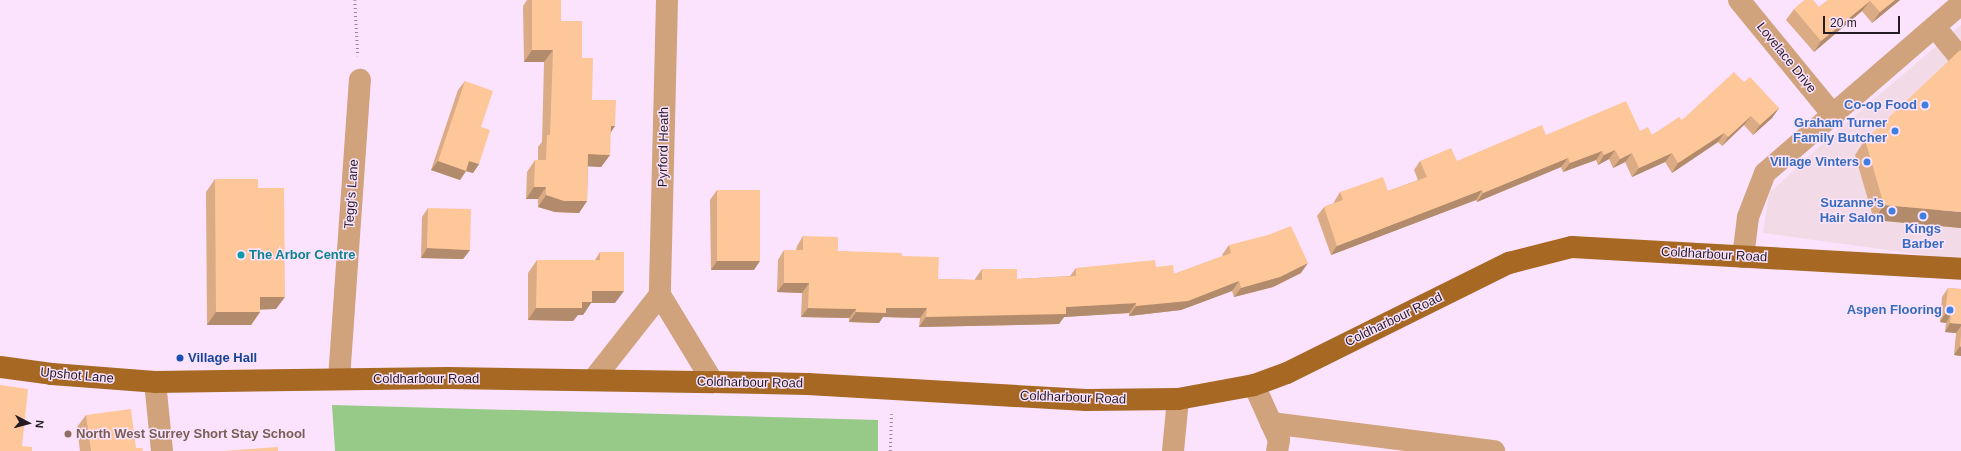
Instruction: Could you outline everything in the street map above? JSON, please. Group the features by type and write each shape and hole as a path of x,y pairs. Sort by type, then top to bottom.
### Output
{"main road":[{"name":"Coldharbour Road","path":"154,382 339,379 713,382 808,384 1086,400 1178,400 1254,385 1287,372 1509,263 1572,247 1961,269"},
{"name":"Upshot Lane","path":"0,367 52,374 154,382"}],"street":[{"name":"Pyrford Heath","path":"660,295 667,0"},
{"name":"Lovelace Drive","path":"1739,0 1834,116"},
{"path":"1744,257 1748,217 1765,173 1834,116 1961,4"},
{"path":"1935,27 1961,58"},
{"name":"Tegg's Lane","path":"339,379 360,80"},
{"path":"593,380 660,295 713,382"},
{"path":"154,382 162,451"},
{"path":"1254,385 1279,440 1277,451"},
{"path":"1173,451 1178,400"},
{"path":"1271,423 1494,451"}],"path":[{"path":"355,0 360,80"},
{"path":"890,451 891,411"}],"shaded area":[{"path":"1961,25 1961,260 1763,233 1769,193 1832,135"}],"green space":[{"path":"332,405 878,420 878,451 335,451"}],"building":[{"path":"532,0 561,0 561,21 582,21 582,58 593,58 592,100 616,100 615,126 611,126 610,155 588,154 587,201 564,201 546,195 546,187 534,187 535,160 546,160 547,135 550,135 553,50 532,50"},
{"path":"1804,0 1813,0 1819,7 1828,0 1895,0 1880,12 1870,1 1821,41 1794,9"},
{"path":"1960,50 1961,212 1884,205 1865,140"},
{"path":"1734,72 1744,82 1750,77 1779,108 1760,125 1751,116 1728,137 1724,133 1678,163 1672,153 1639,168 1632,153 1620,159 1615,150 1604,155 1602,151 1570,163 1568,158 1483,193 1482,190 1337,246 1324,207 1343,200 1340,192 1383,177 1388,191 1427,177 1420,161 1451,148 1457,161 1542,125 1546,135 1626,101 1640,131 1648,127 1652,135 1679,117 1682,120"},
{"path":"465,81 493,91 481,127 490,130 479,164 469,161 466,171 438,161"},
{"name":"The Arbor Centre","path":"215,179 258,179 258,188 284,188 285,297 260,297 260,312 216,312"},
{"path":"717,190 760,190 760,261 717,261"},
{"path":"428,208 471,209 470,250 427,248"},
{"path":"1291,226 1308,263 1280,277 1241,288 1239,281 1188,301 1136,306 1136,303 1066,307 1066,314 926,317 927,308 886,308 886,313 856,312 856,309 808,308 809,283 784,283 784,250 803,250 803,236 838,237 838,251 902,253 902,256 939,257 938,279 982,280 982,269 1017,269 1017,279 1076,276 1076,268 1155,260 1156,267 1173,265 1174,274 1231,253 1229,245 1268,235"},
{"path":"600,252 624,252 624,291 592,291 592,302 582,302 582,308 536,308 537,260 600,260"},
{"path":"1948,288 1961,289 1961,324 1950,323 1951,314 1945,314"},
{"path":"0,385 28,389 22,446 32,447 32,451 0,451"},
{"path":"131,409 136,448 142,448 143,451 91,451 86,415"},
{"path":"278,447 278,451 223,451"}],"place":[{"name":"Co-op Food","path":"1925,105"},
{"name":"Graham Turner Family Butcher","path":"1895,131"},
{"name":"Village Vinters","path":"1867,162"},
{"name":"Suzanne's Hair Salon","path":"1892,211"},
{"name":"Kings Barber","path":"1923,216"},
{"name":"The Arbor Centre","path":"241,255"},
{"name":"Aspen Flooring","path":"1950,310"},
{"name":"Village Hall","path":"180,358"},
{"name":"North West Surrey Short Stay School","path":"68,434"}]}
